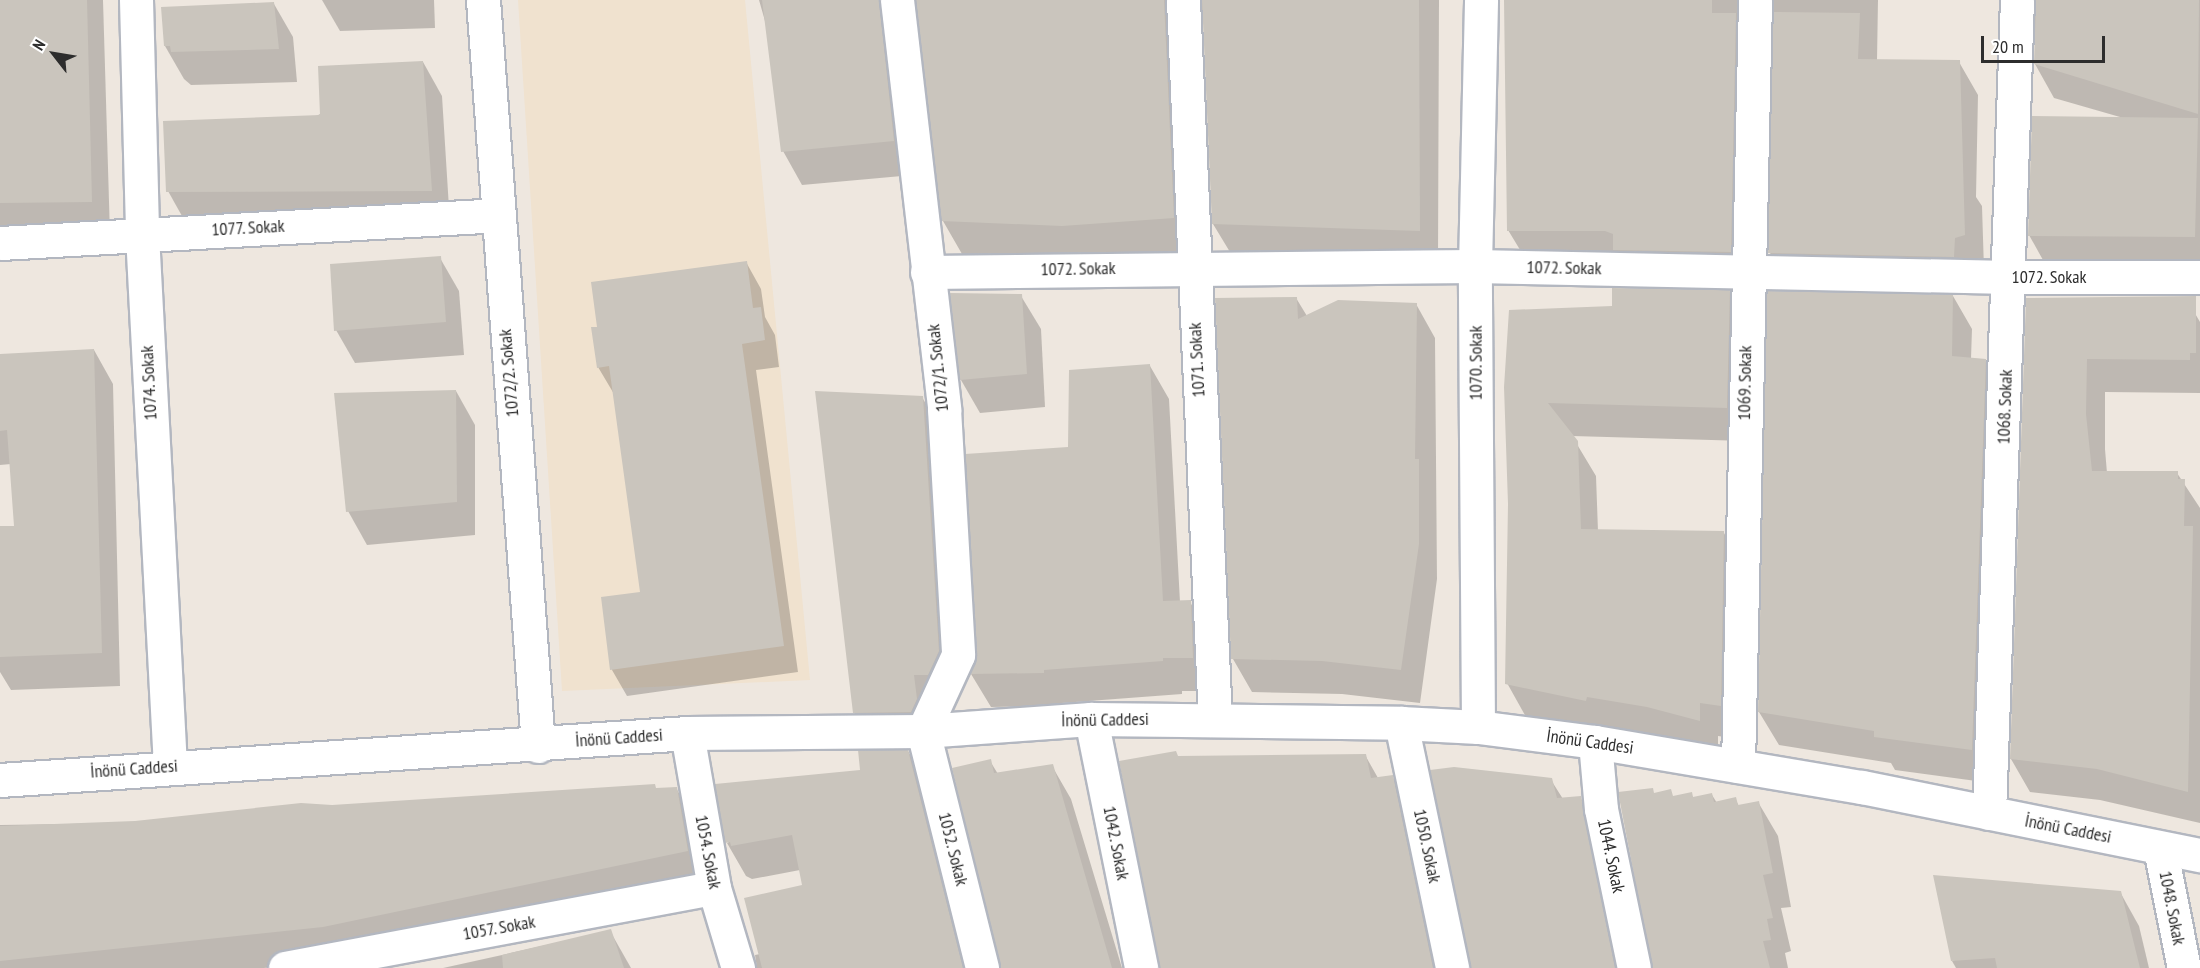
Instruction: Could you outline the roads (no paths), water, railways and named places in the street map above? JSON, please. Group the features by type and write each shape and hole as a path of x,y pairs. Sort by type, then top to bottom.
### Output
{"street":[{"name":"1074. Sokak","path":"136,0 142,234 170,766"},
{"name":"1072/2. Sokak","path":"483,0 496,215 538,746"},
{"name":"1072/1. Sokak","path":"897,0 944,409 958,655 923,731"},
{"name":"1071. Sokak","path":"1183,0 1192,267 1215,720"},
{"name":"1070. Sokak","path":"1478,727 1475,266 1481,0"},
{"name":"1069. Sokak","path":"1738,766 1755,0"},
{"name":"1068. Sokak","path":"1989,813 2010,277 2017,0"},
{"name":"1077. Sokak","path":"0,243 496,215"},
{"name":"1072. Sokak","path":"927,272 1192,267 1475,266 2010,277 2200,277"},
{"name":"İnönü Caddesi","path":"0,780 170,766 538,746 687,733 923,731 1090,718 1401,723 1478,727 1595,742 1738,766 2200,855"},
{"name":"1042. Sokak","path":"1090,718 1141,968"},
{"name":"1050. Sokak","path":"1401,723 1452,968"},
{"name":"1052. Sokak","path":"923,731 982,968"},
{"name":"1054. Sokak","path":"687,733 714,888 738,968"},
{"name":"1044. Sokak","path":"1595,742 1601,809 1634,968"},
{"name":"1048. Sokak","path":"2160,848 2184,968"},
{"name":"1057. Sokak","path":"285,968 714,888"}]}
